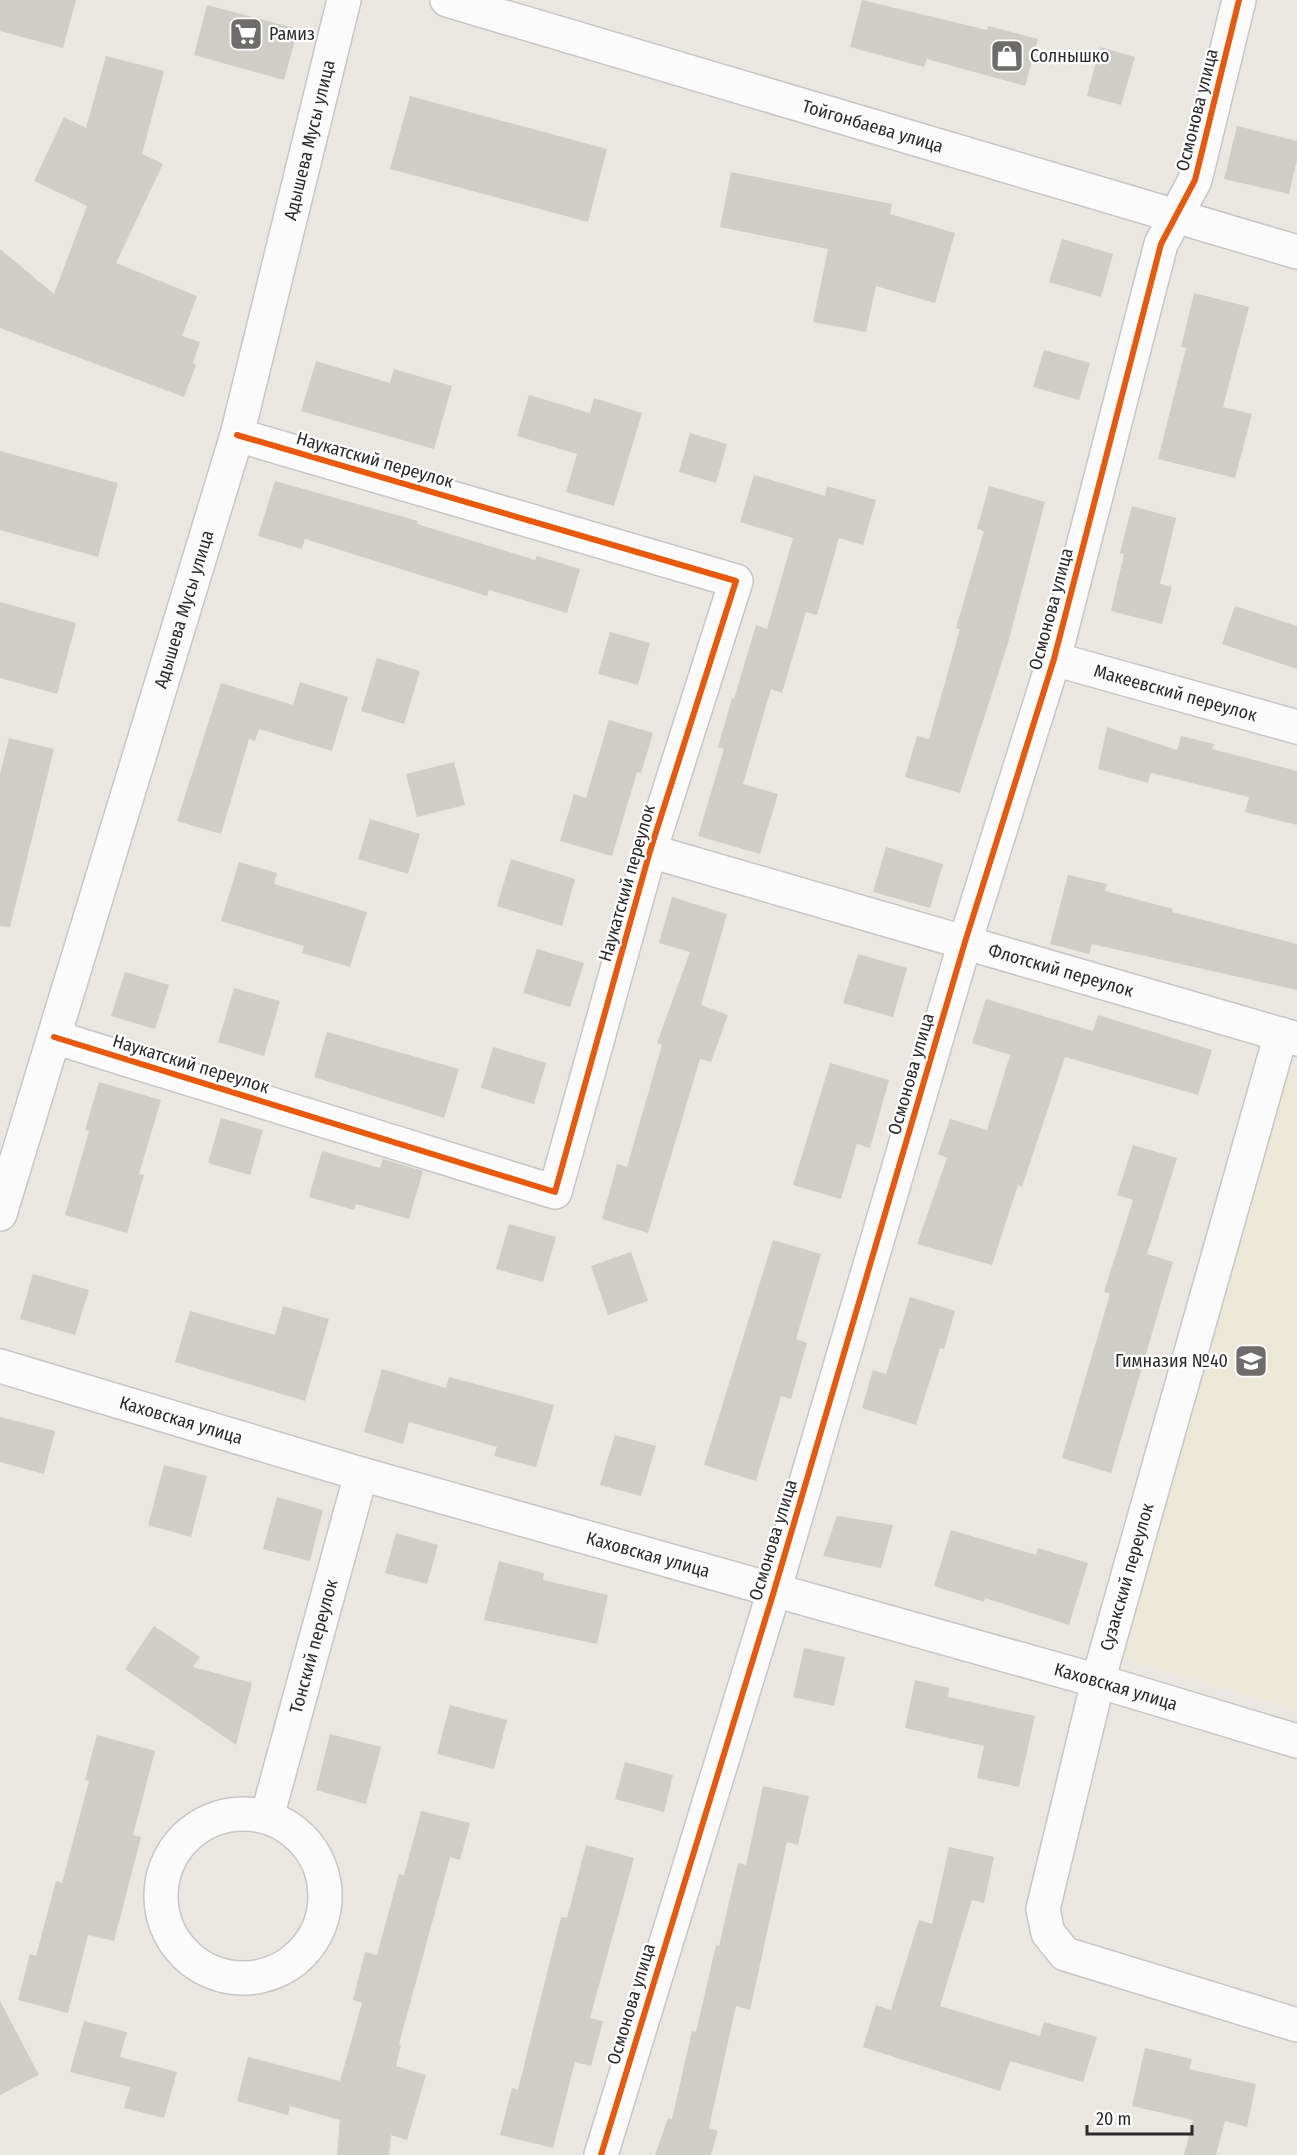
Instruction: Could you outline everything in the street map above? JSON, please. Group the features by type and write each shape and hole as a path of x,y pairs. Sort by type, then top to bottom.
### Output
{"street":[{"name":"Адышева Мусы улица","path":"0,1214 237,435 344,0"},
{"name":"Тойгонбаева улица","path":"447,0 1297,252"},
{"name":"Осмонова улица","path":"601,2155 774,1591 965,942 1054,659 1161,244 1195,180 1239,0"},
{"name":"Наукатский переулок","path":"54,1037 555,1192 650,851 736,581 237,435"},
{"name":"Макеевский переулок","path":"1054,659 1297,727"},
{"name":"Флотский переулок","path":"650,851 1289,1036"},
{"name":"Сузакский переулок","path":"1289,1036 1098,1681 1043,1909 1048,1933 1065,1954 1297,2025"},
{"name":"Каховская улица","path":"0,1366 361,1474 1098,1681 1297,1741"},
{"name":"Тонский переулок","path":"267,1817 361,1474"},
{"path":"238,1814 267,1817 297,1833 316,1855 325,1882 325,1912 315,1939 296,1961 280,1971 252,1979 224,1977 193,1963 174,1942 160,1904 162,1877 174,1850 195,1829 220,1817 238,1814"}],"shaded area":[{"name":"Гимназия №40","path":"1289,1071 1297,1073 1297,1710 1134,1662 1122,1657 1120,1648"}],"building":[{"path":"0,0 76,0 63,48 0,31"},
{"path":"862,0 987,30 988,26 1038,39 1025,86 927,59 924,67 850,47"},
{"path":"207,5 298,29 284,80 194,55"},
{"path":"1100,47 1135,57 1121,105 1087,96"},
{"path":"106,56 164,71 142,154 163,164 116,263 197,296 182,336 200,342 193,363 196,365 184,397 0,328 0,249 54,294 87,206 34,181 64,117 86,128"},
{"path":"410,96 607,149 588,222 390,169"},
{"path":"1237,126 1297,141 1297,160 1289,194 1224,179"},
{"path":"731,172 892,204 890,214 955,233 935,303 876,286 866,332 813,322 828,249 720,227"},
{"path":"1062,239 1113,254 1101,297 1049,282"},
{"path":"1194,293 1249,307 1223,407 1252,414 1235,478 1158,459 1186,348 1181,347"},
{"path":"1044,350 1090,363 1079,400 1033,387"},
{"path":"316,361 390,383 394,369 452,386 434,449 301,411"},
{"path":"529,395 590,413 594,398 642,413 614,506 566,492 577,454 517,436"},
{"path":"690,433 727,444 716,483 679,472"},
{"path":"0,451 118,483 98,557 0,530"},
{"path":"754,475 825,496 827,486 876,500 863,545 839,538 817,615 806,612 782,693 771,689 743,784 778,794 760,854 698,836 724,749 718,747 732,698 734,699 756,625 767,629 793,538 740,522"},
{"path":"275,481 418,521 417,524 535,560 537,556 580,569 567,613 489,590 487,596 305,539 302,549 258,536"},
{"path":"989,486 1045,502 1008,643 960,793 905,777 917,736 929,739 960,629 956,628 984,531 977,529"},
{"path":"1132,506 1176,518 1160,584 1172,587 1162,624 1111,611 1124,554 1120,553"},
{"path":"0,602 76,623 57,694 0,678"},
{"path":"1235,606 1297,626 1297,669 1222,644"},
{"path":"610,632 650,643 638,685 598,674"},
{"path":"377,658 420,671 404,724 361,711"},
{"path":"300,682 348,697 332,751 259,729 255,741 249,739 221,834 177,821 221,683 293,705"},
{"path":"609,720 653,733 641,773 637,772 612,856 560,841 574,794 586,798"},
{"path":"1107,727 1177,750 1181,736 1214,744 1212,749 1297,771 1297,825 1245,812 1249,797 1151,773 1148,783 1098,769"},
{"path":"9,738 54,749 10,927 0,926 0,774"},
{"path":"454,762 465,805 417,817 406,774"},
{"path":"370,819 420,834 408,874 358,859"},
{"path":"886,847 943,864 930,908 873,892"},
{"path":"511,859 575,879 562,926 497,906"},
{"path":"239,862 277,873 274,884 367,912 350,967 302,953 304,946 221,921"},
{"path":"1068,875 1107,884 1105,891 1173,909 1172,912 1297,944 1297,990 1092,944 1089,954 1050,944"},
{"path":"672,897 727,914 701,1005 728,1015 711,1062 700,1059 648,1233 602,1219 617,1164 627,1167 662,1045 657,1043 690,952 659,943"},
{"path":"537,949 584,963 570,1007 523,993"},
{"path":"858,954 907,968 893,1017 843,1003"},
{"path":"125,972 169,985 155,1029 111,1016"},
{"path":"234,988 280,1001 264,1056 218,1042"},
{"path":"986,999 1093,1031 1098,1015 1212,1050 1198,1095 1065,1057 1022,1187 1018,1185 992,1265 917,1244 947,1158 938,1154 950,1119 987,1130 1010,1055 972,1043"},
{"path":"327,1032 459,1069 444,1118 314,1077"},
{"path":"493,1047 546,1063 534,1104 481,1088"},
{"path":"830,1063 889,1080 870,1148 857,1144 841,1199 793,1185"},
{"path":"99,1082 161,1100 139,1174 144,1175 127,1233 65,1215 89,1131 85,1130"},
{"path":"221,1118 263,1130 250,1175 208,1163"},
{"path":"1133,1145 1177,1158 1147,1254 1173,1262 1111,1473 1062,1458 1110,1294 1104,1292 1133,1200 1117,1195"},
{"path":"322,1151 380,1168 383,1159 423,1171 409,1219 356,1204 354,1210 309,1197"},
{"path":"509,1224 556,1237 543,1282 496,1269"},
{"path":"773,1240 821,1254 796,1339 807,1343 791,1399 781,1396 756,1481 704,1465"},
{"path":"631,1252 648,1301 608,1315 591,1266"},
{"path":"33,1274 89,1290 75,1335 20,1319"},
{"path":"910,1297 955,1311 944,1349 940,1348 916,1425 862,1408 873,1370 886,1374"},
{"path":"283,1306 329,1319 305,1401 175,1362 190,1311 275,1335"},
{"path":"382,1369 446,1388 449,1377 554,1405 536,1467 494,1456 497,1447 409,1422 403,1444 364,1432"},
{"path":"0,1417 55,1431 44,1474 0,1462"},
{"path":"615,1435 656,1446 641,1496 600,1485"},
{"path":"164,1465 207,1476 191,1537 148,1525"},
{"path":"277,1497 323,1510 310,1561 263,1549"},
{"path":"837,1516 893,1525 881,1568 823,1556"},
{"path":"951,1530 1036,1555 1038,1548 1088,1563 1069,1625 985,1598 984,1602 934,1586"},
{"path":"396,1533 438,1545 427,1584 385,1573"},
{"path":"499,1561 544,1573 543,1580 608,1595 597,1644 484,1620"},
{"path":"154,1626 200,1657 193,1667 252,1683 236,1745 125,1669"},
{"path":"804,1648 845,1657 834,1706 793,1697"},
{"path":"915,1680 949,1688 948,1697 1035,1716 1019,1787 977,1778 984,1746 905,1728"},
{"path":"450,1705 507,1720 494,1769 437,1754"},
{"path":"330,1734 381,1747 366,1804 316,1790"},
{"path":"97,1735 155,1751 133,1835 141,1837 114,1941 88,1935 68,2013 18,2000 30,1954 36,1956 56,1881 62,1883 89,1781 85,1780"},
{"path":"625,1762 673,1775 664,1812 615,1799"},
{"path":"763,1786 809,1796 798,1845 787,1842 750,2010 736,2006 709,2128 718,2131 711,2155 655,2155 668,2118 672,2119 692,2031 696,2032 738,1863 746,1865"},
{"path":"421,1811 470,1823 460,1860 450,1857 399,2044 401,2045 396,2066 426,2075 407,2140 391,2135 389,2155 337,2155 340,2120 290,2106 288,2115 237,2101 248,2057 340,2081 362,2003 353,2000 365,1952 377,1955 399,1874 404,1875"},
{"path":"586,1845 634,1858 590,2018 603,2021 591,2066 575,2062 553,2148 500,2135 512,2088 518,2090 561,1917 567,1918"},
{"path":"949,1847 994,1857 984,1903 972,1900 940,2006 1040,2036 1044,2022 1097,2037 1083,2082 1010,2061 1000,2091 863,2047 876,2005 891,2010 919,1920 932,1924"},
{"path":"0,2001 39,2075 0,2095"},
{"path":"84,2021 127,2032 120,2057 177,2072 164,2118 124,2108 130,2087 70,2072"},
{"path":"1145,2048 1192,2059 1189,2069 1256,2084 1247,2127 1225,2121 1216,2155 1184,2155 1193,2120 1132,2106"}],"cycle path":[{"path":"601,2155 774,1591 965,942 1054,659 1161,244 1195,180 1239,0"},
{"path":"54,1037 555,1192 650,851 736,581 237,435"}],"place":[{"name":"Рамиз","path":"246,34"},
{"name":"Солнышко","path":"1007,56"},
{"name":"Гимназия №40","path":"1251,1361"}]}
